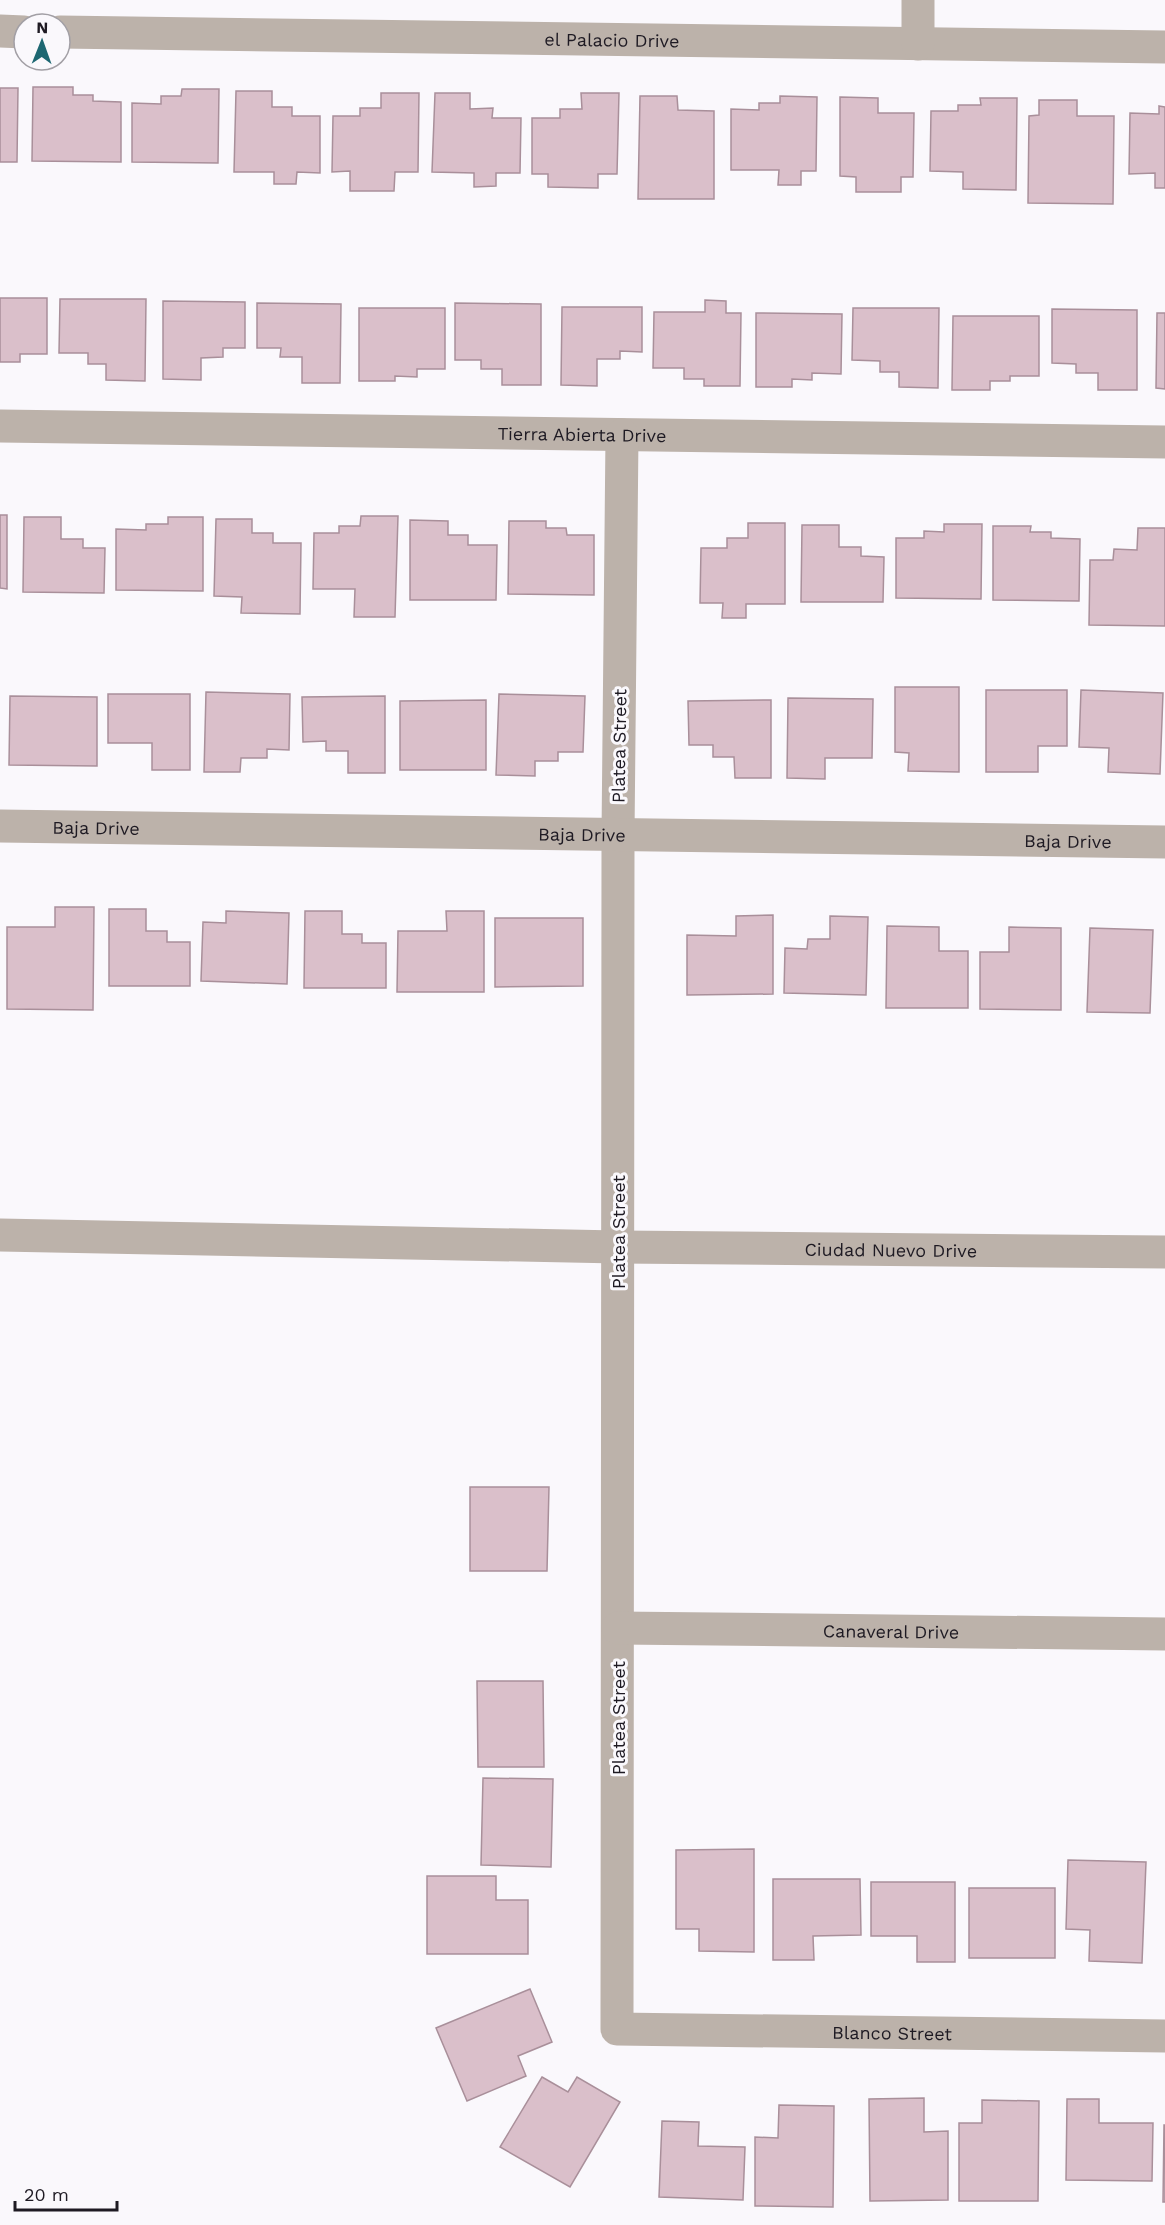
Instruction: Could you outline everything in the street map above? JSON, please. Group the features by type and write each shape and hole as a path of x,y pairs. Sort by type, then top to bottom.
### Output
{"street":[{"path":"918,0 918,44"},
{"name":"el Palacio Drive","path":"72,32 1165,47"},
{"name":"Tierra Abierta Drive","path":"0,426 1165,442"},
{"name":"Platea Street","path":"618,2029 618,835 622,435"},
{"name":"Baja Drive","path":"0,826 1165,842"},
{"name":"Ciudad Nuevo Drive","path":"0,1235 618,1247 1165,1252"},
{"name":"Canaveral Drive","path":"618,1628 1165,1634"},
{"name":"Blanco Street","path":"618,2029 1165,2036"}],"building":[{"path":"33,87 73,87 73,95 93,95 93,101 121,102 121,162 32,161"},
{"path":"0,88 18,88 17,162 0,162"},
{"path":"182,89 219,89 218,163 132,162 132,103 161,104 161,96 181,96"},
{"path":"236,91 272,91 272,107 292,107 292,116 320,116 320,173 297,172 296,184 274,184 274,172 234,172"},
{"path":"381,93 419,93 418,172 395,172 394,191 350,191 350,171 332,172 333,116 360,116 360,108 381,108"},
{"path":"435,93 470,93 470,109 493,108 492,118 521,118 520,173 496,173 496,186 474,187 474,173 432,172"},
{"path":"581,93 619,93 617,174 598,174 598,188 548,187 548,174 532,174 532,118 560,118 560,109 582,109"},
{"path":"640,96 677,96 678,110 714,111 714,199 638,199"},
{"path":"780,96 817,97 816,171 801,171 801,185 778,185 779,170 731,170 731,109 759,110 759,103 780,103"},
{"path":"840,97 878,98 878,113 914,113 913,177 901,177 901,192 856,192 856,177 840,176"},
{"path":"980,98 1017,98 1016,190 963,189 963,172 930,171 931,111 958,111 958,105 981,105"},
{"path":"1039,100 1077,100 1077,116 1114,116 1113,204 1028,203 1029,116 1039,115"},
{"path":"1159,106 1165,107 1165,188 1155,188 1155,173 1129,174 1130,113 1159,114"},
{"path":"0,298 47,298 47,354 20,354 20,362 0,362"},
{"path":"60,299 146,299 145,381 106,380 106,364 88,364 88,353 59,353"},
{"path":"705,300 726,301 726,313 741,313 740,386 704,386 704,379 684,379 684,368 653,368 654,312 705,312"},
{"path":"163,301 245,302 245,348 223,348 223,357 201,358 201,380 163,379"},
{"path":"257,303 341,304 340,383 302,383 302,357 280,357 281,348 257,348"},
{"path":"455,303 541,304 541,385 502,385 502,369 481,369 481,360 455,360"},
{"path":"562,307 642,307 642,352 620,351 620,359 597,359 597,386 561,385"},
{"path":"359,308 445,308 445,369 417,369 417,377 395,376 395,381 359,381"},
{"path":"853,308 939,308 938,388 899,387 899,372 880,372 880,361 852,360"},
{"path":"1052,309 1137,310 1137,390 1098,390 1098,373 1076,373 1076,364 1052,363"},
{"path":"756,313 842,314 841,374 812,373 812,380 792,379 792,387 756,387"},
{"path":"1157,313 1165,313 1165,389 1156,388"},
{"path":"953,316 1039,316 1039,376 1010,376 1010,381 990,381 990,390 952,390"},
{"path":"0,515 7,515 7,589 0,588"},
{"path":"361,516 398,516 395,617 354,617 355,589 313,589 314,533 339,533 339,526 360,526"},
{"path":"24,517 61,517 61,539 83,539 83,548 105,548 104,593 23,592"},
{"path":"168,517 203,517 203,591 116,590 116,529 146,530 146,524 168,524"},
{"path":"216,519 252,519 252,533 273,533 273,543 301,543 300,614 241,613 242,597 214,596"},
{"path":"410,520 448,521 448,535 468,535 468,545 497,545 496,600 410,600"},
{"path":"509,521 546,521 546,528 566,528 567,535 594,535 594,595 508,594"},
{"path":"748,523 785,523 785,604 746,604 746,618 722,618 723,603 700,603 701,548 727,548 727,538 748,538"},
{"path":"944,524 982,524 981,599 896,598 896,538 924,538 924,531 944,532"},
{"path":"802,525 839,525 839,547 861,547 861,556 884,557 883,602 801,602"},
{"path":"993,526 1031,526 1030,532 1051,532 1051,538 1080,539 1079,601 993,600"},
{"path":"1138,528 1165,528 1165,626 1089,625 1090,560 1113,560 1114,549 1137,550"},
{"path":"895,687 959,687 959,772 908,771 909,753 895,752"},
{"path":"986,690 1067,690 1067,746 1038,746 1038,772 986,772"},
{"path":"1081,690 1163,693 1160,774 1108,772 1109,748 1079,747"},
{"path":"206,692 290,694 289,750 267,749 267,758 241,758 240,772 204,772"},
{"path":"108,694 190,694 190,770 152,770 152,743 108,743"},
{"path":"499,694 585,696 583,752 558,752 558,761 535,761 535,776 496,775"},
{"path":"10,696 97,697 97,766 9,765"},
{"path":"385,696 385,773 348,773 348,751 326,751 326,741 303,742 302,697"},
{"path":"788,698 873,699 872,758 825,758 825,779 787,778"},
{"path":"486,700 486,770 400,770 400,701"},
{"path":"771,700 771,778 735,778 734,757 713,757 713,745 689,745 688,701"},
{"path":"55,907 94,907 93,1010 7,1009 7,927 55,927"},
{"path":"109,909 146,909 146,931 167,931 167,942 190,942 190,986 109,986"},
{"path":"226,911 289,913 287,984 201,981 203,922 226,923"},
{"path":"305,911 342,911 342,934 362,934 362,943 386,943 386,988 304,988"},
{"path":"446,911 484,911 484,992 397,992 398,931 447,931"},
{"path":"773,915 773,994 687,995 687,935 736,936 736,916"},
{"path":"830,916 868,917 866,995 784,993 785,948 807,949 808,939 830,939"},
{"path":"495,918 583,918 583,986 495,987"},
{"path":"887,926 939,927 939,951 968,951 968,1008 886,1008"},
{"path":"1009,927 1061,928 1061,1010 980,1009 980,952 1009,952"},
{"path":"1090,928 1153,930 1150,1013 1087,1012"},
{"path":"470,1487 549,1487 547,1571 470,1571"},
{"path":"477,1681 543,1681 544,1767 478,1767"},
{"path":"483,1778 553,1779 551,1867 481,1865"},
{"path":"754,1849 754,1952 699,1951 699,1929 676,1929 676,1850"},
{"path":"1068,1860 1146,1862 1142,1963 1089,1961 1090,1930 1066,1929"},
{"path":"427,1876 496,1876 496,1900 528,1900 528,1954 427,1954"},
{"path":"773,1879 860,1879 861,1935 813,1936 814,1960 773,1960"},
{"path":"871,1882 955,1882 955,1962 917,1962 917,1936 871,1936"},
{"path":"969,1888 1055,1888 1055,1958 969,1958"},
{"path":"530,1989 552,2042 518,2056 526,2076 467,2101 436,2028"},
{"path":"542,2077 568,2092 577,2077 620,2102 570,2187 500,2147"},
{"path":"924,2098 924,2132 948,2131 948,2200 870,2201 869,2099"},
{"path":"1067,2099 1099,2099 1099,2123 1153,2123 1152,2181 1066,2180"},
{"path":"982,2100 1039,2101 1038,2201 959,2201 959,2123 982,2123"},
{"path":"779,2105 834,2106 833,2207 755,2206 755,2137 778,2138"},
{"path":"662,2121 699,2122 698,2146 745,2147 743,2200 659,2197"},
{"path":"1164,2125 1165,2202 1163,2202"}]}
